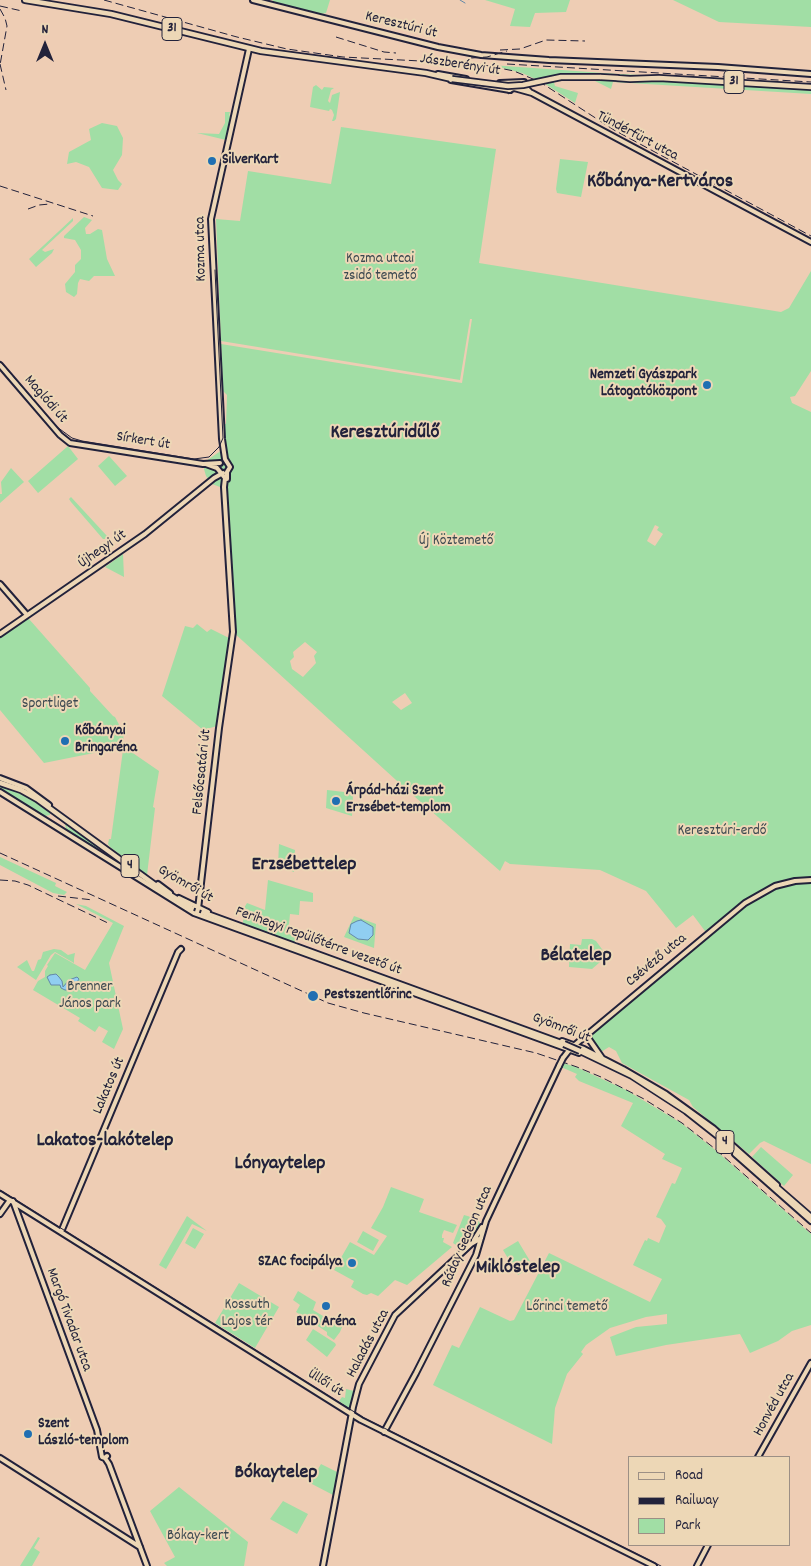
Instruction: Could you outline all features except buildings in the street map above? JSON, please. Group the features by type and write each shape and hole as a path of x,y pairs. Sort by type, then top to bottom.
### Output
{"main road":[{"name":"Jászberényi út","path":"25,0 111,14 210,39 224,45 281,56 300,56 508,86 523,85 561,77 616,78 636,76 811,87"},
{"name":"Ferihegyi repülőtérre vezető út","path":"0,783 32,796 168,894 200,912 581,1050 632,1076 681,1107 719,1136 811,1217"}],"street":[{"name":"Keresztúri út","path":"253,0 438,48 490,56 561,61 718,67 811,74"},
{"name":"Kozma utca","path":"233,632 225,488 225,472 230,466 221,464 224,452 211,219 249,50"},
{"name":"Keresztúri út","path":"546,60 586,62"},
{"path":"426,73 498,83 525,84 522,91"},
{"name":"Tündérfürt utca","path":"440,76 458,82 509,90 512,88 532,93 811,242"},
{"name":"Tündérfürt utca","path":"525,84 532,93"},
{"name":"Maglódi út","path":"0,365 60,435 76,444"},
{"name":"Sírkert út","path":"76,444 206,464 221,464"},
{"path":"221,464 225,472"},
{"name":"Újhegyi út","path":"214,478 221,464"},
{"name":"Újhegyi út","path":"0,634 145,534 214,478 225,472"},
{"path":"0,584 27,615"},
{"name":"Felsőcsatári út","path":"198,911 219,731 233,632"},
{"name":"Gyömrői út","path":"0,778 30,791 143,874 198,911"},
{"name":"Gyömrői út","path":"0,792 106,857 173,901 562,1044 570,1049 581,1050"},
{"name":"Gyömrői út","path":"97,843 106,857"},
{"name":"Csévéző utca","path":"570,1049 736,909 760,893 788,882 811,880"},
{"name":"Lakatos út","path":"61,1232 178,952 181,949"},
{"name":"Gyömrői út","path":"586,1035 603,1059"},
{"path":"581,1040 588,1041 590,1045 589,1048 581,1050"},
{"name":"Gyömrői út","path":"562,1044 574,1045 603,1059 638,1077 682,1105 713,1128 811,1217"},
{"name":"Gyömrői út","path":"562,1044 564,1056"},
{"name":"Ráday Gedeon utca","path":"384,1432 476,1255 484,1224 559,1066 570,1049"},
{"name":"Üllői út","path":"0,1194 352,1414 384,1432 654,1566"},
{"path":"0,1214 11,1201"},
{"name":"Margó Tivadar utca","path":"11,1201 97,1430 100,1447 109,1464 148,1566"},
{"path":"473,1243 484,1224"},
{"path":"473,1243 481,1238"},
{"path":"473,1243 480,1244"},
{"name":"Haladás utca","path":"323,1566 359,1384 393,1318 473,1243"},
{"name":"Honvéd utca","path":"759,1456 811,1363"},
{"path":"0,1458 140,1546"},
{"path":"697,1566 707,1546"}],"green space":[{"path":"273,0 330,0 326,13 316,15 272,3"},
{"path":"485,0 570,0 566,12 535,13 530,27 510,26 515,9"},
{"path":"673,0 811,0 811,27 719,22"},
{"path":"491,65 811,85 811,94 613,82 611,89 595,81 553,79 555,86 578,93 575,103 542,82 522,73"},
{"path":"316,85 322,90 324,87 334,88 331,90 328,101 330,103 332,95 340,92 336,119 334,121 332,121 334,115 332,110 310,107 313,87"},
{"path":"225,112 230,112 229,115 232,117 226,140 197,133 219,134 225,123"},
{"path":"102,123 117,126 123,138 122,155 113,170 122,184 118,190 102,188 89,167 76,162 67,164 69,152 91,140 89,129"},
{"path":"341,127 496,149 479,263 781,312 789,308 811,271 811,371 795,396 790,397 792,403 811,412 811,1164 764,1141 749,1154 693,1107 689,1100 622,1063 616,1051 609,1047 601,1052 589,1037 708,935 693,915 676,928 646,891 600,870 510,864 505,861 500,871 407,790 233,632 230,566 233,563 230,561 227,487 212,484 206,476 204,469 206,461 225,448 224,424 226,424 227,395 223,391 221,344 462,383 472,319 470,319 460,380 221,341 216,219 240,221 248,171 331,184","holes":["655,525 659,527 657,530 663,534 655,546 647,541","305,642 317,652 314,656 316,663 303,677 292,669 290,661 294,657 293,652","405,693 412,703 401,710 392,702"]},
{"path":"560,159 588,162 581,197 557,193"},
{"path":"84,217 92,220 85,228 86,234 90,234 98,229 102,230 107,259 115,276 94,276 89,281 80,279 77,294 74,297 66,292 65,284 75,272 75,265 81,259 81,250 75,240 64,238 64,236"},
{"path":"73,218 73,221 42,250 45,252 54,249 36,267 29,259"},
{"path":"68,446 78,459 38,493 28,481"},
{"path":"109,456 127,476 115,486 98,466"},
{"path":"11,468 24,482 0,503 0,494 2,494 1,482"},
{"path":"71,497 107,536 105,539 71,502 69,499"},
{"path":"123,554 124,577 105,567"},
{"name":"Sportliget","path":"26,619 29,619 90,688 90,691 115,717 123,732 124,747 44,763 0,710 0,636"},
{"path":"197,624 207,632 211,629 229,638 217,726 203,730 162,696 185,626 193,628"},
{"path":"127,749 159,771 153,807 155,808 147,875 108,844 109,839 111,839 123,750"},
{"path":"0,786 26,795 50,813 50,815 45,816 33,811 0,791"},
{"path":"327,790 353,793 352,816 326,808"},
{"path":"65,825 67,825 68,829 69,826 97,846 99,852 67,831"},
{"path":"279,844 295,850 294,872 278,866"},
{"path":"0,857 56,883 55,886 67,892 64,895 53,893 0,865"},
{"path":"268,880 313,893 313,902 300,901 299,915 290,914 288,934 295,935 295,943 243,923 244,908 247,903 265,910"},
{"name":"Brenner János park","path":"76,904 86,906 124,926 109,963 123,1029 114,1049 102,1042 108,1031 99,1026 95,1032 78,1021 80,1018 33,990 38,981 45,977 47,965 55,953 85,970 113,923"},
{"path":"354,916 376,924 374,948 344,937"},
{"path":"582,939 596,941 607,956 592,969 569,967 570,944 581,945"},
{"path":"54,949 61,950 68,955 75,953 74,963 55,952 51,955 36,980 17,967 27,960 32,971 34,971 43,952"},
{"name":"Lőrinci temető","path":"563,1063 626,1090 681,1123 714,1149 811,1234 811,1325 792,1331 778,1341 750,1353 740,1334 666,1345 616,1356 610,1337 636,1327 667,1324 667,1314 646,1317 610,1328 586,1345 581,1352 583,1354 567,1374 555,1408 552,1444 433,1385 452,1345 459,1348 480,1307 510,1321 514,1320 549,1253 650,1302 662,1279 633,1265 645,1240 647,1241 648,1238 659,1243 666,1226 661,1219 656,1217 672,1183 675,1184 682,1168 662,1159 665,1154 621,1126 633,1103 579,1081 575,1077 577,1074 561,1067"},
{"path":"761,1147 793,1175 784,1186 752,1157"},
{"path":"391,1187 424,1199 419,1212 457,1225 453,1233 444,1230 442,1235 442,1238 444,1238 443,1242 452,1247 407,1285 395,1280 378,1296 371,1293 367,1295 351,1287 354,1281 334,1270 350,1242 374,1255 387,1236 371,1228 383,1207"},
{"path":"464,1215 478,1219 481,1226 476,1236 462,1249 453,1243"},
{"path":"187,1216 207,1231 192,1224 166,1269 159,1265"},
{"path":"193,1228 204,1234 195,1249 185,1243"},
{"path":"363,1231 379,1240 373,1251 357,1242"},
{"path":"518,1241 533,1266 518,1275 503,1250"},
{"name":"Kossuth Lajos tér","path":"239,1283 279,1307 255,1348 215,1323"},
{"path":"298,1291 316,1302 313,1310 328,1319 341,1323 340,1332 334,1340 327,1335 327,1332 296,1312 300,1305 293,1300"},
{"path":"313,1329 336,1345 327,1357 306,1340"},
{"path":"346,1389 354,1391 350,1409 339,1401 342,1397 345,1398"},
{"path":"321,1464 339,1473 335,1496 310,1483"},
{"name":"Bókay-kert","path":"179,1487 248,1542 244,1566 167,1566 164,1563 175,1557 150,1511"},
{"path":"283,1501 308,1514 297,1534 270,1519"},
{"path":"38,1537 40,1538 34,1548 40,1552 32,1566 20,1566"}],"water":[{"path":"361,920 373,927 373,935 368,940 358,939 349,933 351,924"},
{"path":"56,974 62,981 63,987 69,980 77,977 79,979 72,990 65,990 60,985 51,985 47,977"}],"waterway":[{"path":"460,0 465,3"}],"tram line":[{"path":"0,361 57,427 72,438 194,459 209,457 219,447 223,438 215,270"},
{"path":"0,1190 364,1418 661,1566"}],"railway":[{"path":"104,0 287,49 343,57 479,64 514,71 540,82 614,130 811,236"},
{"path":"0,6 22,11"},
{"path":"0,9 7,26 0,65"},
{"path":"336,37 384,52 396,53"},
{"path":"500,50 520,49 546,40 585,41"},
{"path":"471,58 487,57 507,51"},
{"path":"0,64 6,90"},
{"path":"507,64 811,82"},
{"path":"0,186 93,216"},
{"path":"28,209 50,204"},
{"path":"0,853 328,1003 536,1053 601,1077 644,1099 682,1123 714,1148 811,1233"},
{"path":"0,880 15,881 28,885 110,924"},
{"path":"58,896 93,900"}],"place":[{"name":"SilverKart","path":"212,161"},
{"name":"Nemzeti Gyászpark Látogatóközpont","path":"707,385"},
{"name":"Kőbányai Bringaréna","path":"65,741"},
{"name":"Árpád-házi Szent Erzsébet-templom","path":"336,801"},
{"name":"Pestszentlőrinc","path":"313,996"},
{"name":"SZAC focipálya","path":"352,1263"},
{"name":"BUD Aréna","path":"326,1306"},
{"name":"Szent László-templom","path":"28,1434"}],"district":[{"name":"Kőbánya-Kertváros","path":"660,183"},
{"name":"Keresztúridűlő","path":"385,434"},
{"name":"Erzsébettelep","path":"304,866"},
{"name":"Bélatelep","path":"576,957"},
{"name":"Lakatos-lakótelep","path":"105,1142"},
{"name":"Lónyaytelep","path":"280,1165"},
{"name":"Miklóstelep","path":"518,1269"},
{"name":"Bókaytelep","path":"276,1474"}],"park label":[{"name":"Kozma utcai zsidó temető","path":"380,268"},
{"name":"Új Köztemető","path":"456,542"},
{"name":"Keresztúri-erdő","path":"722,832"}]}
